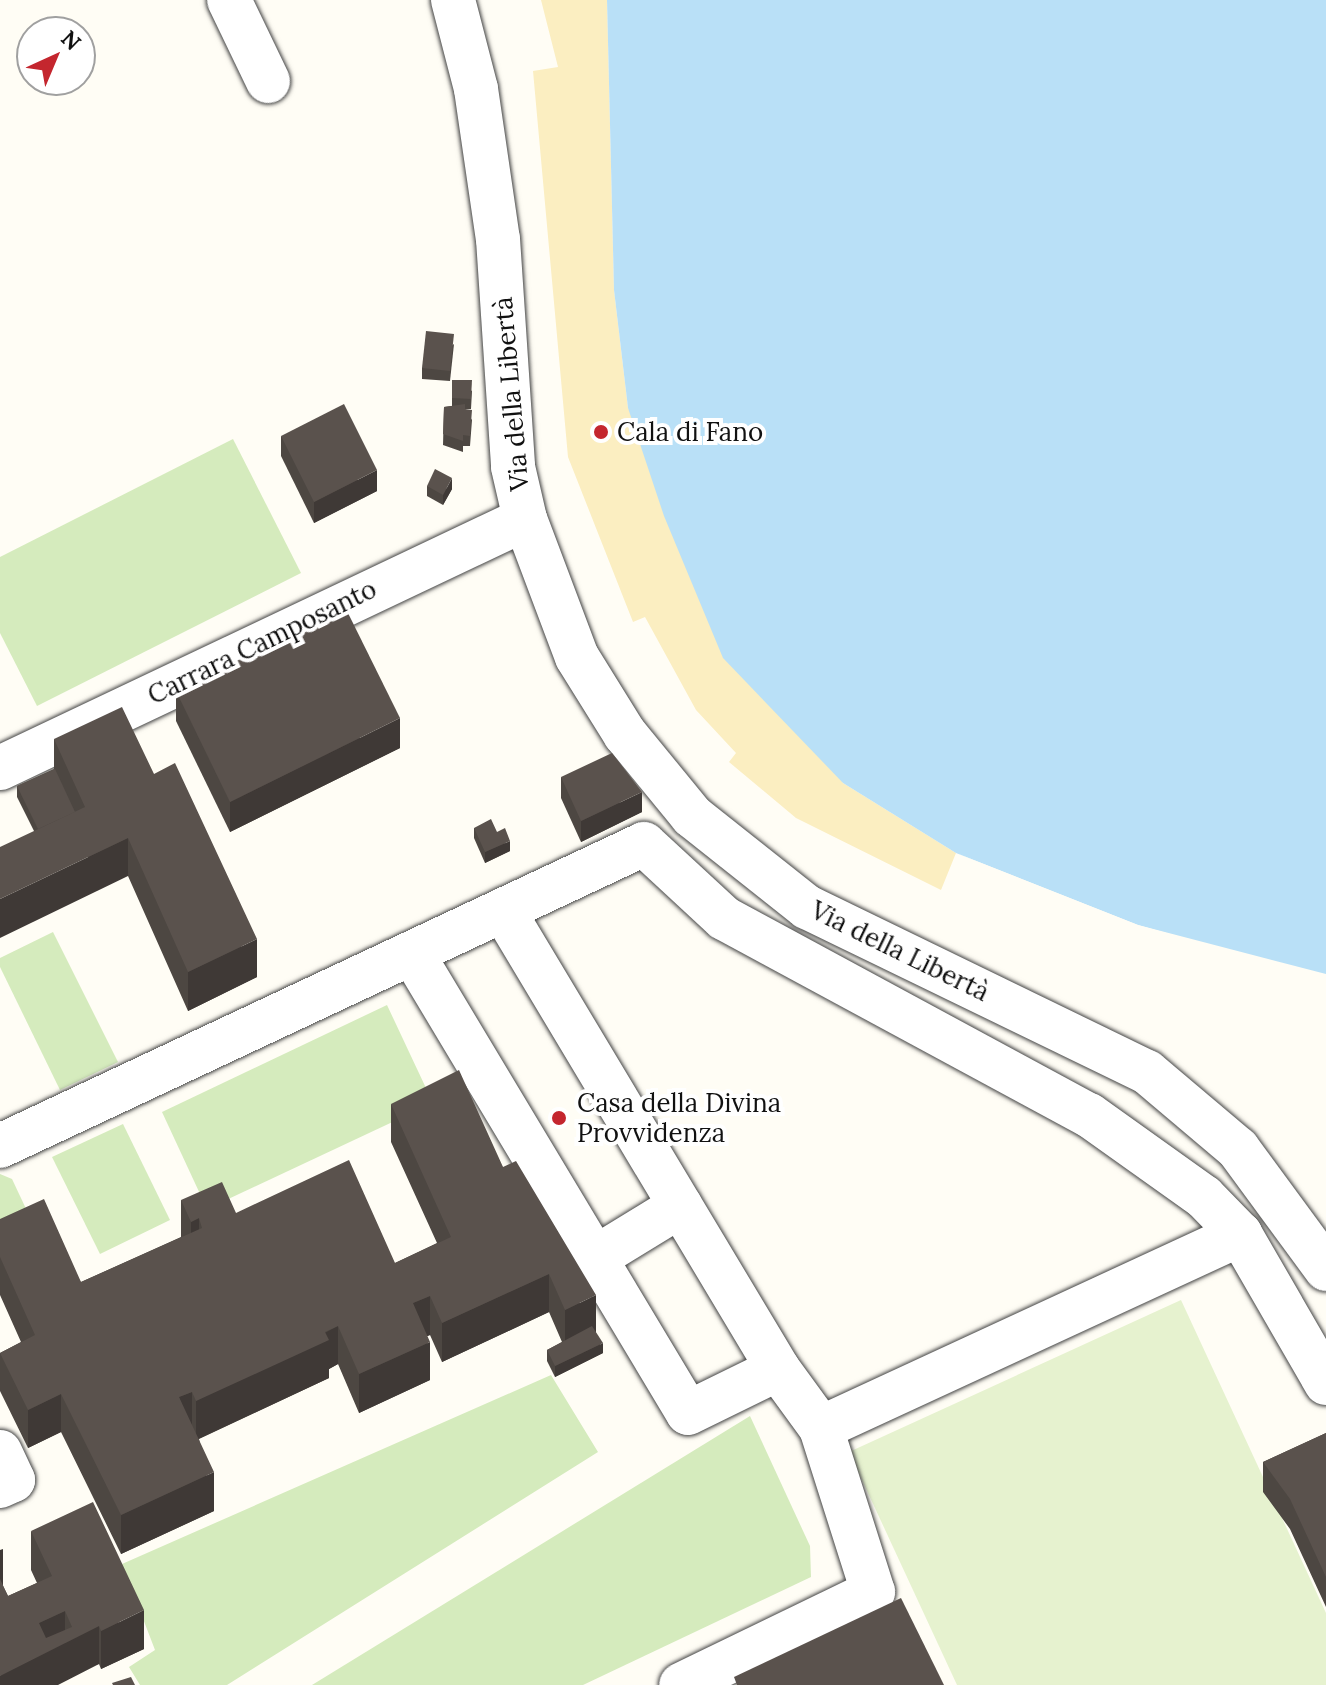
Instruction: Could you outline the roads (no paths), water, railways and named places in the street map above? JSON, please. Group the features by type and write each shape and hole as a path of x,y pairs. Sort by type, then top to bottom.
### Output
{"street":[{"path":"229,0 268,81"},
{"name":"Via della Libertà","path":"453,0 476,89 498,239 513,467 525,519 577,657 625,734 692,816 807,907 1147,1072 1238,1149 1326,1269"},
{"name":"Carrara Camposanto","path":"3,759 525,519"},
{"path":"0,1146 644,844 665,840 692,816"},
{"path":"644,844 724,918 1089,1115 1204,1197 1240,1234 1326,1383"},
{"path":"503,910 778,1369 821,1428 873,1592 681,1685"},
{"path":"412,953 688,1413 778,1369"},
{"path":"595,1258 680,1206"},
{"path":"821,1428 1240,1234"},
{"path":"0,1452 13,1480 0,1486"}],"water":[{"path":"607,0 1326,0 1326,974 1138,925 956,853 843,783 723,658 664,516 628,408 614,290"}],"place":[{"name":"Cala di Fano","path":"601,432"},
{"name":"Casa della Divina Provvidenza","path":"559,1118"}]}
